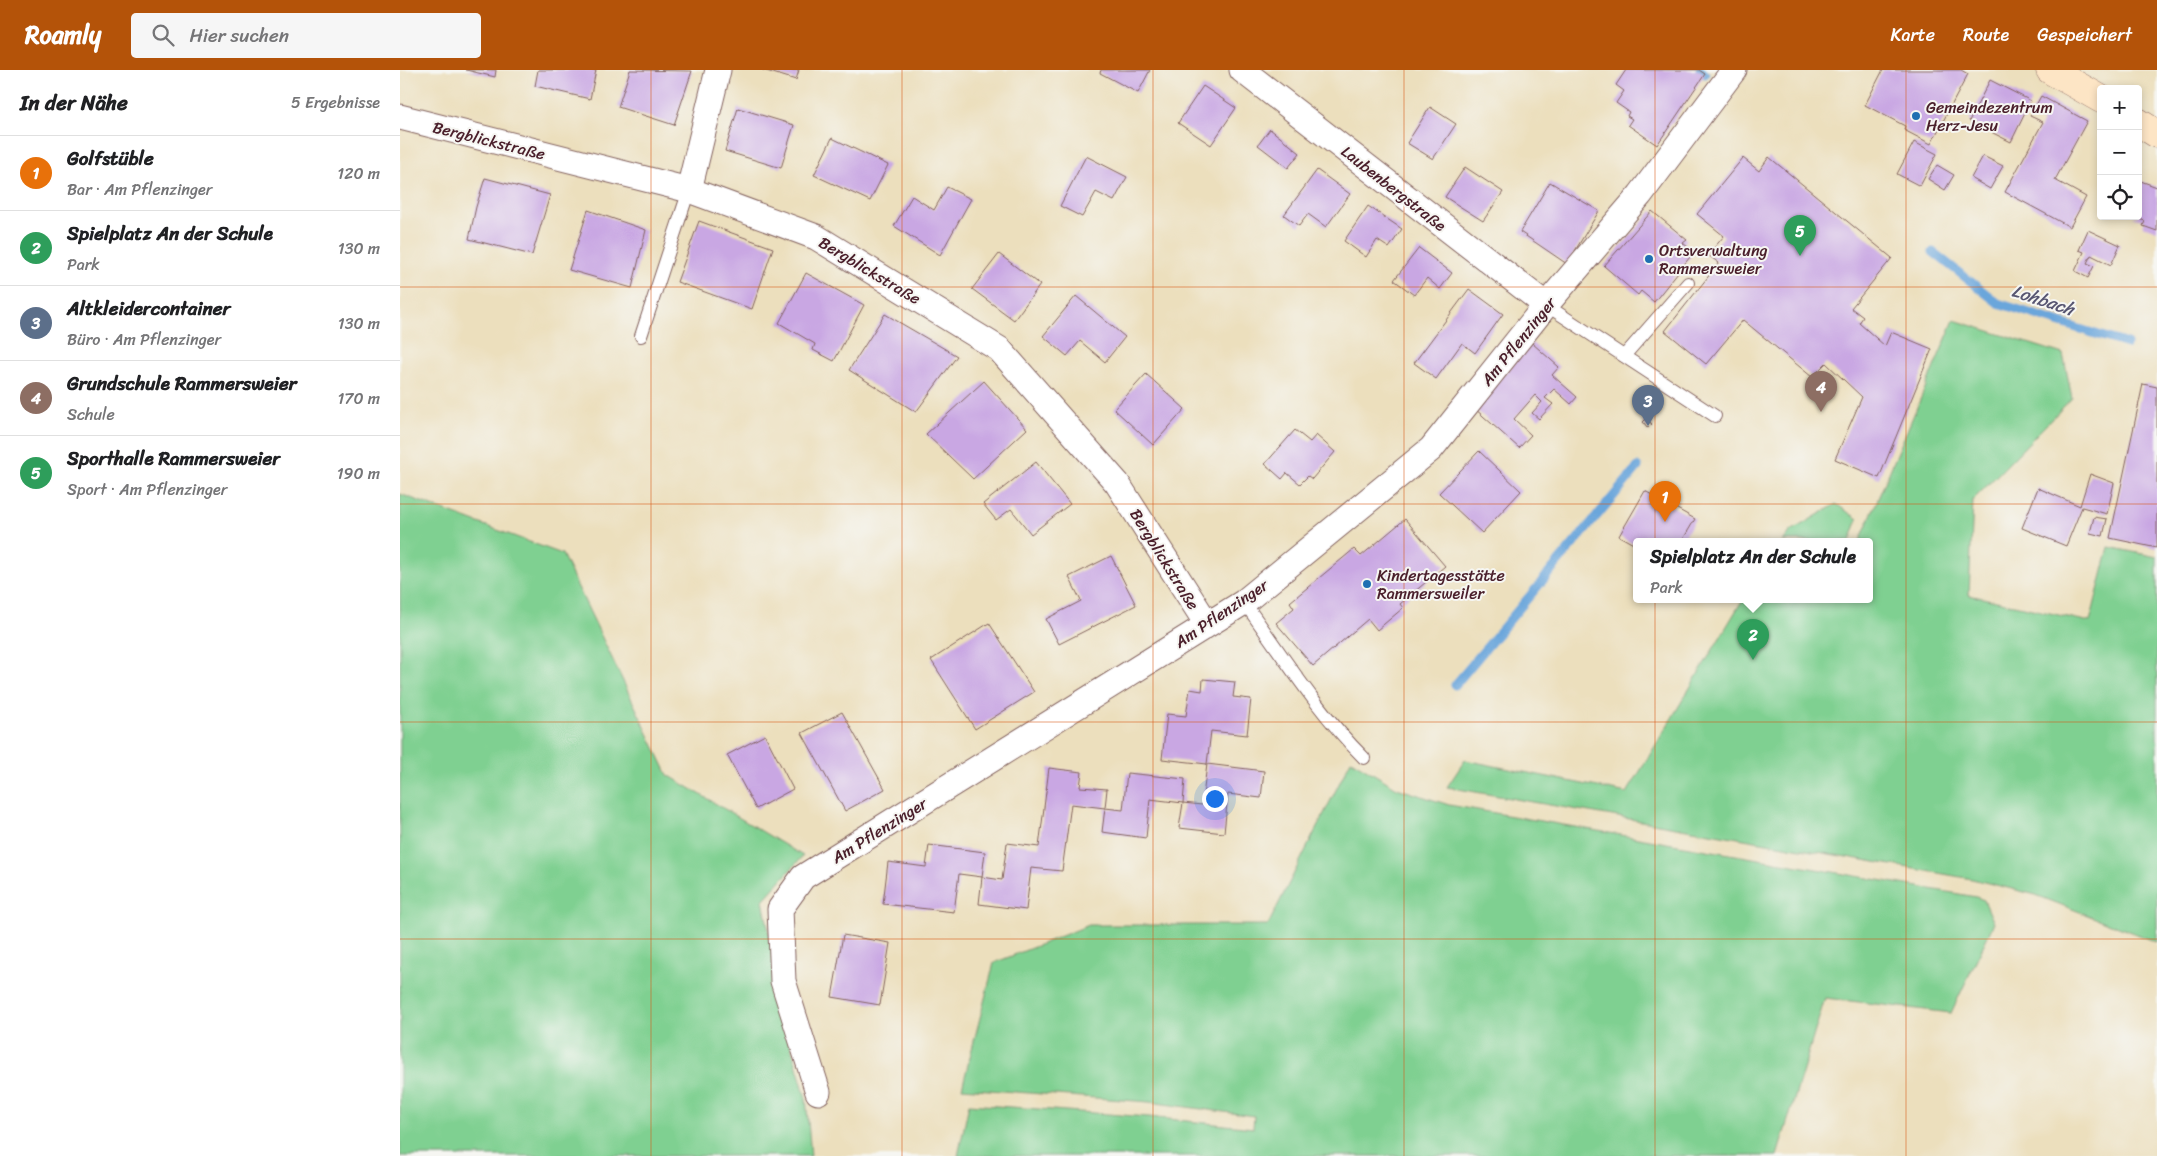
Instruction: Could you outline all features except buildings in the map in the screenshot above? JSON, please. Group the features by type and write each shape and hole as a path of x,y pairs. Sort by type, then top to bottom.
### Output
{"street":[{"path":"689,190 718,70"},
{"name":"Laubenbergstraße","path":"1242,70 1546,305"},
{"name":"Am Pflenzinger","path":"818,1092 783,981 780,909 803,877 1244,602 1432,449 1546,305 1640,195 1734,70"},
{"path":"2050,70 2097,97"},
{"name":"Bergblickstraße","path":"400,117 689,190 816,237 999,349 1117,483 1207,624"},
{"path":"2142,125 2157,134"}],"lane":[{"path":"641,336 689,190"},
{"path":"1624,356 1688,283"},
{"path":"1546,305 1715,416"},
{"path":"1244,602 1336,729 1364,758"}],"green space":[{"path":"1954,320 2063,354 2072,398 1973,500 1969,595 2090,622 2109,547 2157,557 2157,942 2036,895 1972,879 1447,787 1465,760 1627,793 1741,603 1873,603 1873,538 1861,538"},
{"path":"400,494 562,554 668,775 803,856 763,900 788,1036 806,1098 811,1156 400,1156"},
{"path":"1836,504 1858,519 1851,538 1785,538 1791,531"},
{"path":"1351,760 1397,788 1449,805 1976,897 1984,900 1994,923 1951,1013 1825,998 1777,1156 958,1156 969,1104 1149,1117 1253,1128 1254,1116 1149,1102 962,1088 994,963 1089,925 1268,925"}],"waterway":[{"name":"Lohbach","path":"1700,70 1705,74"},
{"name":"Lohbach","path":"1933,252 1998,303 2127,344"},
{"path":"1455,685 1638,467"}],"place":[{"name":"Gemeindezentrum Herz-Jesu","path":"1916,116"},
{"name":"Sporthalle Rammersweier","path":"1800,256"},
{"name":"Ortsverwaltung Rammersweier","path":"1649,259"},
{"name":"Grundschule Rammersweier","path":"1821,412"},
{"name":"Altkleidercontainer","path":"1648,426"},
{"name":"Golfstüble","path":"1665,522"},
{"name":"Kindertagesstätte Rammersweiler","path":"1367,584"},
{"name":"Spielplatz An der Schule","path":"1753,660"}]}
